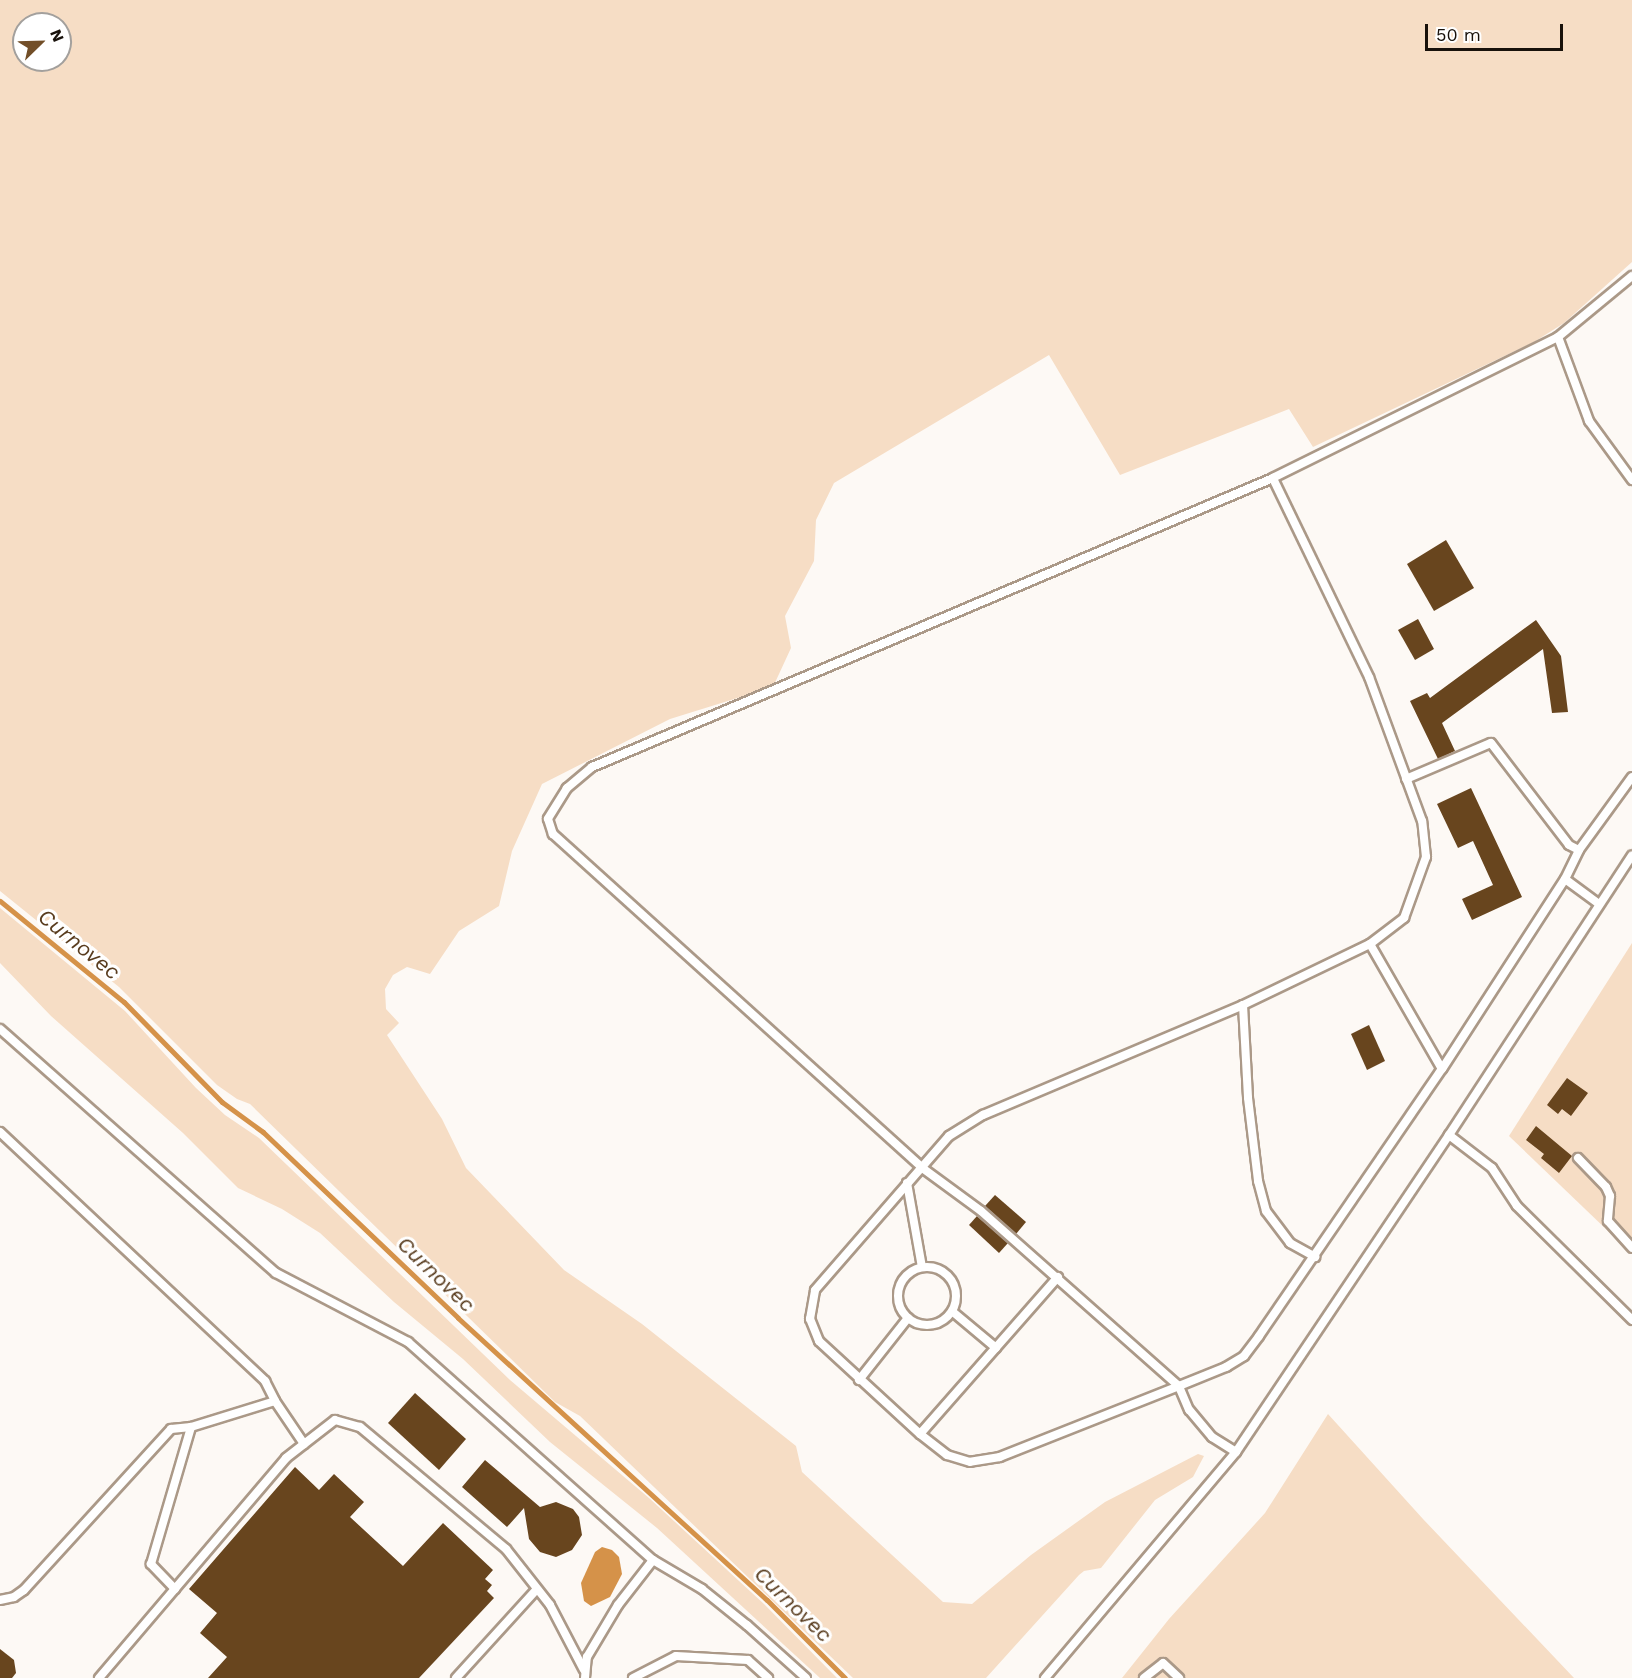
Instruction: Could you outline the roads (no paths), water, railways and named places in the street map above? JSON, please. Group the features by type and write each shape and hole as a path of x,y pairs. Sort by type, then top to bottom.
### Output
{"lane":[{"path":"1236,1452 1212,1437 1189,1410 1179,1386 981,1211 921,1167 553,834 548,819 567,788 592,767 1273,478 1558,336 1632,276"},
{"path":"1558,336 1589,421 1632,480"},
{"path":"1273,478 1369,677 1422,821 1426,857 1404,918 1370,944 1243,1005 983,1115 950,1136 815,1290 810,1319 819,1341 920,1434 947,1455 970,1462 1000,1457 1226,1367 1244,1356 1315,1257 1442,1069 1565,879 1578,850 1632,777"},
{"path":"1406,779 1491,743 1569,845 1578,850"},
{"path":"1045,1678 1236,1452 1449,1135 1632,855"},
{"path":"1565,879 1599,904"},
{"path":"1370,944 1442,1069"},
{"path":"1243,1005 1248,1098 1258,1181 1266,1211 1290,1243 1315,1257"},
{"path":"0,1029 276,1273 408,1342 653,1560 702,1589 747,1625 806,1678"},
{"path":"0,1132 258,1373 304,1444"},
{"path":"1449,1135 1492,1168 1517,1206 1632,1320"},
{"path":"1578,1158 1606,1187 1610,1196 1608,1221 1632,1248"},
{"path":"907,1183 922,1267"},
{"path":"922,1267 941,1270 954,1284 957,1293 952,1312 947,1318 932,1326 915,1323 908,1318 898,1302 898,1293 906,1276 922,1267"},
{"path":"920,1434 1058,1277"},
{"path":"952,1312 996,1348"},
{"path":"859,1380 908,1318"},
{"path":"0,1600 24,1590 171,1429 191,1427 275,1401"},
{"path":"99,1678 286,1458 335,1420 360,1427 506,1549 550,1605 585,1674"},
{"path":"175,1589 151,1564 191,1427"},
{"path":"585,1674 586,1657 618,1605 653,1560"},
{"path":"456,1678 537,1589"},
{"path":"633,1678 676,1656 748,1660 768,1678"},
{"path":"1144,1678 1163,1663 1179,1678"}],"waterway":[{"name":"Curnovec","path":"0,901 124,1002 222,1102 263,1132 458,1318 767,1600 845,1678"}]}
